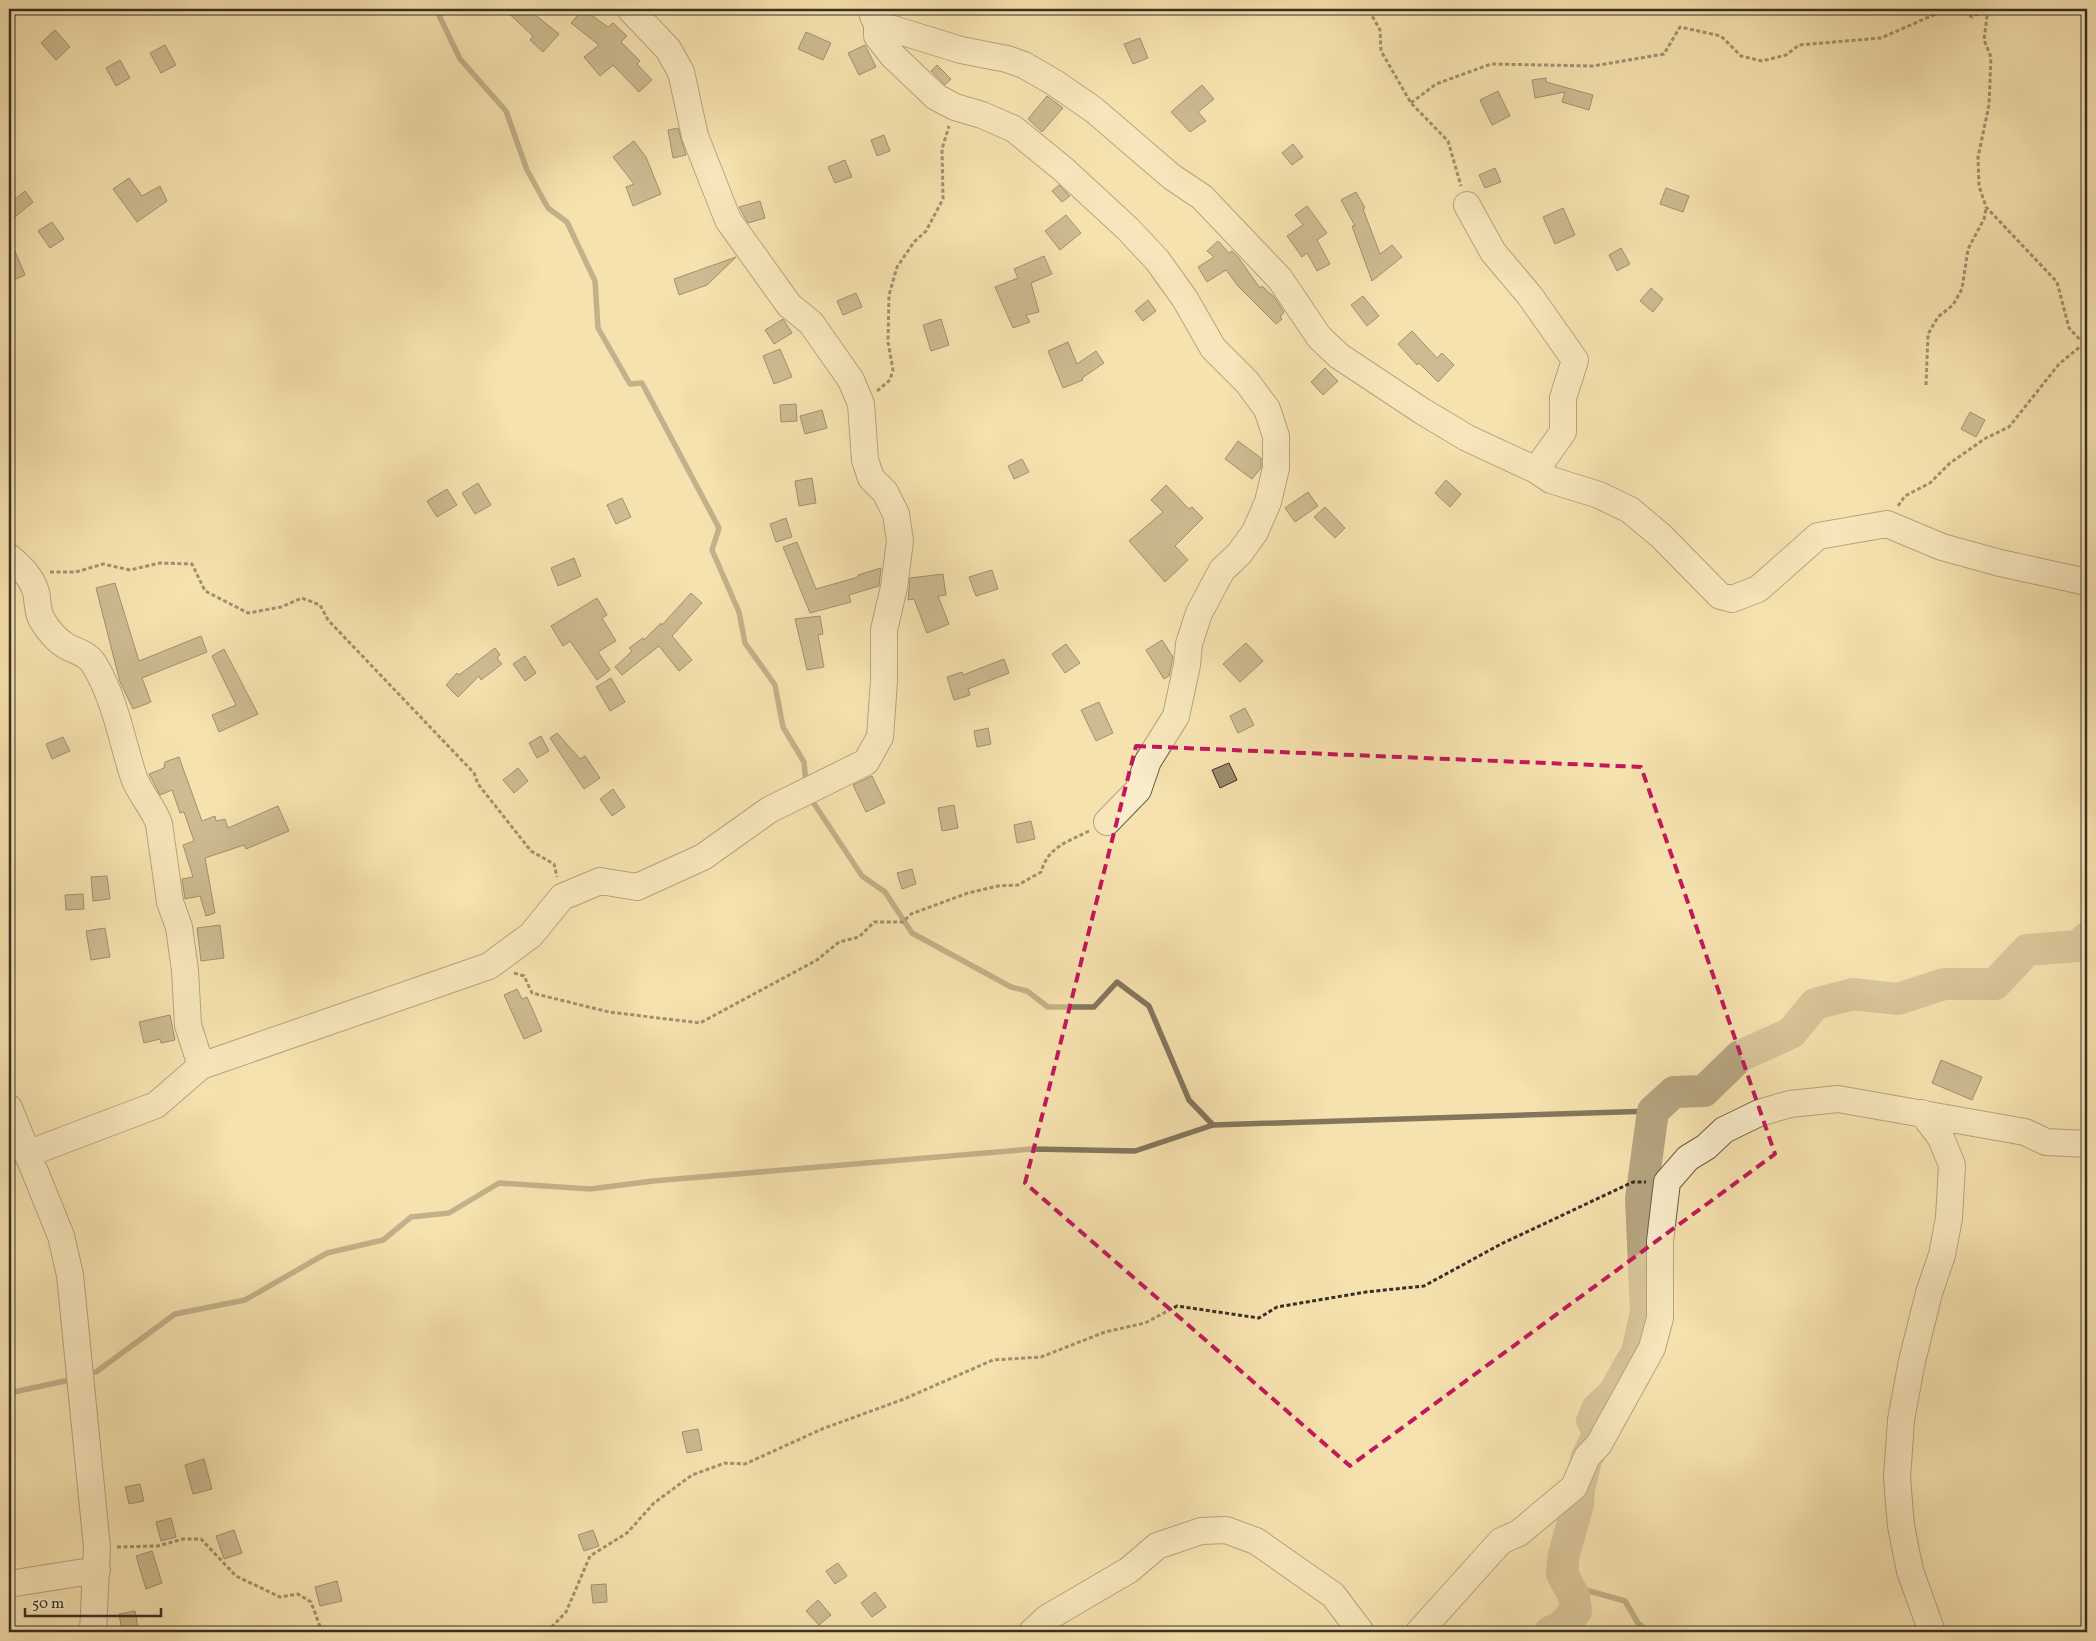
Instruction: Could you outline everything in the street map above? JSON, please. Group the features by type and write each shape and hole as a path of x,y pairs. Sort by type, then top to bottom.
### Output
{"street":[{"path":"28,1154 156,1105 201,1066 489,966 531,935 562,897 600,882 637,887 704,858 769,810 866,762 880,737 884,682 884,630 894,587 900,541 896,514 885,492 871,478 865,460 861,404 851,380 811,323 790,305 728,220 696,136 681,72 668,49 630,9"},
{"path":"873,17 877,36 892,55 936,97 955,107 982,115 1014,129 1063,169 1128,229 1168,275 1185,299 1213,348 1247,382 1266,408 1276,436 1276,468 1268,502 1254,532 1239,554 1222,570 1200,613 1189,644 1187,665 1176,716 1148,761 1138,790 1107,822"},
{"path":"873,17 961,50 1008,59 1024,65 1055,83 1094,110 1172,177 1202,197 1280,279 1319,337 1339,356 1422,411 1467,438 1536,470 1551,480 1599,495 1630,510 1645,520 1720,596 1726,599 1732,599 1758,589 1818,536 1886,524 1942,547 2000,563 2087,582"},
{"path":"1467,205 1493,252 1530,296 1575,360 1563,398 1563,432 1536,470"},
{"path":"18,564 36,592 40,617 54,636 66,646 80,651 93,663 115,706 137,785 157,818 170,902 179,927 185,970 188,1025 201,1066"},
{"path":"1419,1632 1501,1541 1519,1532 1574,1487 1587,1457 1599,1444 1652,1348 1660,1318 1660,1241 1667,1182 1688,1158 1706,1147 1724,1130 1759,1113 1790,1104 1838,1099 2025,1132 2046,1142 2087,1144"},
{"path":"9,1108 61,1236 70,1275 97,1559 93,1632"},
{"path":"1922,1113 1941,1138 1952,1165 1950,1218 1942,1255 1929,1293 1912,1361 1901,1420 1897,1478 1901,1526 1910,1571 1932,1632"},
{"path":"1032,1632 1047,1618 1129,1570 1157,1546 1201,1531 1226,1530 1256,1541 1333,1595 1361,1632"},
{"path":"9,1584 97,1559"}],"path":[{"path":"1362,9 1370,14 1380,30 1381,51 1411,103 1448,141 1467,205"},
{"path":"1411,103 1436,84 1491,64 1593,66 1664,54 1680,27 1721,36 1741,56 1762,61 1786,55 1799,46 1881,38 1947,9"},
{"path":"1958,9 1972,17 1988,9"},
{"path":"1886,524 1905,496 1930,483 1950,463 1986,438 2009,427 2059,364 2086,342 2069,328 2057,282 1986,207 1979,186 1978,158 1989,105 1990,58 1984,40 1988,9"},
{"path":"861,404 890,380 894,370 888,342 889,295 897,267 914,242 926,231 943,199 942,149 955,107"},
{"path":"1926,385 1928,334 1938,317 1954,305 1962,289 1968,249 1984,219 1986,207"},
{"path":"18,564 76,572 103,564 130,570 160,563 192,564 205,590 248,613 281,607 302,598 320,605 328,620 474,773 478,784 531,851 554,864 562,897"},
{"path":"489,966 524,976 532,992 609,1012 700,1023 817,960 839,942 859,937 874,922 903,922 911,914 968,893 998,886 1018,884 1041,872 1044,859 1056,848 1107,822"},
{"path":"547,1632 566,1612 590,1556 627,1533 654,1503 692,1475 724,1463 745,1464 822,1429 904,1399 993,1360 1041,1357 1106,1332 1145,1323 1177,1306 1259,1318 1276,1307 1366,1292 1424,1286 1501,1244 1633,1182 1667,1182"},
{"path":"97,1559 183,1539 201,1539 236,1576 280,1596 298,1594 311,1602 322,1632"}],"highlighted area":[{"path":"1136,746 1641,767 1775,1154 1350,1466 1025,1183"}],"building":[{"path":"504,9 528,9 559,34 543,52 530,40 533,36"},
{"path":"583,9 608,27 613,23 627,36 621,42 640,61 637,64 652,80 639,92 613,65 600,76 584,57 599,45 571,23"},
{"path":"55,30 70,47 56,60 41,43"},
{"path":"806,32 831,43 823,60 798,49"},
{"path":"1140,38 1148,58 1133,64 1124,44"},
{"path":"165,45 176,65 161,73 150,53"},
{"path":"865,45 876,67 859,75 848,53"},
{"path":"120,60 130,78 116,86 106,68"},
{"path":"937,65 951,79 945,85 931,71"},
{"path":"1546,78 1546,82 1593,95 1589,110 1562,102 1565,92 1535,98 1532,80"},
{"path":"1202,85 1214,99 1198,112 1206,121 1190,132 1171,112"},
{"path":"1498,91 1510,116 1492,125 1480,100"},
{"path":"1047,96 1063,108 1042,132 1028,119"},
{"path":"678,128 686,155 673,158 668,130"},
{"path":"884,135 890,151 877,156 871,140"},
{"path":"634,141 646,157 661,194 633,206 626,187 634,184 613,157"},
{"path":"1293,144 1303,157 1292,165 1282,153"},
{"path":"845,160 852,177 835,183 828,167"},
{"path":"1495,168 1501,182 1485,188 1479,175"},
{"path":"129,178 142,196 160,186 167,201 137,222 113,189"},
{"path":"1059,185 1070,196 1062,202 1052,191"},
{"path":"1666,188 1689,196 1683,212 1660,204"},
{"path":"25,191 33,202 9,222 9,204"},
{"path":"1356,192 1365,208 1363,209 1380,254 1392,245 1402,257 1372,281 1352,226 1355,226 1341,200"},
{"path":"760,201 765,218 748,223 739,207"},
{"path":"1307,206 1327,233 1317,240 1330,264 1317,271 1307,253 1302,257 1287,236 1303,225 1295,215"},
{"path":"1563,208 1575,235 1555,244 1543,217"},
{"path":"1066,215 1081,233 1060,250 1045,231"},
{"path":"52,222 64,239 50,248 38,231"},
{"path":"9,237 25,275 9,282"},
{"path":"1218,241 1229,253 1232,251 1238,257 1260,288 1262,286 1274,297 1284,312 1280,317 1282,319 1276,324 1238,286 1226,270 1207,282 1198,267 1214,257 1207,251"},
{"path":"1621,248 1630,264 1617,271 1609,255"},
{"path":"1044,256 1052,274 1031,283 1039,312 1026,315 1030,322 1013,328 995,287 1018,278 1014,269"},
{"path":"736,257 707,285 679,295 674,279"},
{"path":"1651,288 1663,299 1653,312 1640,301"},
{"path":"856,293 862,307 843,315 837,301"},
{"path":"1363,296 1379,316 1367,326 1351,305"},
{"path":"1148,300 1156,311 1143,321 1135,311"},
{"path":"783,319 792,333 774,344 765,330"},
{"path":"941,319 949,345 931,351 923,325"},
{"path":"1412,331 1437,358 1442,353 1454,365 1438,382 1419,363 1417,365 1398,344"},
{"path":"1068,342 1077,364 1096,351 1104,363 1082,378 1083,380 1063,388 1048,351"},
{"path":"780,349 792,377 774,384 763,356"},
{"path":"1325,368 1338,381 1323,395 1311,382"},
{"path":"796,404 797,421 781,422 780,405"},
{"path":"822,410 827,428 805,434 800,416"},
{"path":"1970,412 1985,420 1976,437 1961,429"},
{"path":"1238,441 1261,458 1261,468 1252,479 1225,459"},
{"path":"1022,459 1029,472 1014,479 1008,466"},
{"path":"812,478 816,503 799,506 795,481"},
{"path":"1446,480 1461,494 1450,507 1435,493"},
{"path":"478,483 491,505 475,514 462,493"},
{"path":"1166,485 1189,509 1192,507 1203,518 1175,546 1188,560 1165,582 1129,541 1163,512 1151,500"},
{"path":"447,489 457,505 437,517 427,501"},
{"path":"1308,492 1318,506 1295,522 1285,508"},
{"path":"622,498 631,517 616,524 607,505"},
{"path":"1325,507 1345,528 1335,538 1314,517"},
{"path":"786,518 792,537 776,542 770,524"},
{"path":"797,542 816,589 881,568 879,586 849,595 851,602 810,613 783,547"},
{"path":"574,558 581,576 558,586 551,568"},
{"path":"992,570 998,589 976,596 969,577"},
{"path":"943,574 946,595 938,596 949,624 927,633 914,599 908,600 910,578"},
{"path":"115,583 139,661 201,636 207,652 142,678 151,702 133,709 120,682 96,588"},
{"path":"691,593 702,603 672,636 692,660 679,671 659,646 622,675 615,667 632,651 629,648 643,638 644,640 661,623 662,625"},
{"path":"597,598 607,615 602,618 616,641 598,652 610,670 597,680 570,641 563,646 551,626"},
{"path":"820,616 823,634 818,635 824,667 807,670 795,619"},
{"path":"1162,640 1173,657 1169,676 1164,679 1146,650"},
{"path":"1246,643 1263,661 1240,682 1223,664"},
{"path":"1066,644 1080,663 1065,673 1052,654"},
{"path":"495,648 500,655 497,658 502,664 481,680 479,676 458,697 446,685 457,673 459,675"},
{"path":"224,649 258,714 219,732 212,715 236,705 212,656"},
{"path":"525,656 536,673 525,681 513,664"},
{"path":"1004,659 1009,673 968,689 970,695 954,700 947,677 962,672 963,675"},
{"path":"611,678 625,702 610,711 596,687"},
{"path":"1099,702 1113,733 1096,741 1081,710"},
{"path":"1245,708 1254,725 1238,733 1230,716"},
{"path":"988,728 991,744 977,747 974,731"},
{"path":"557,733 580,759 585,756 600,778 584,789 550,738"},
{"path":"541,736 549,751 537,758 529,743"},
{"path":"63,737 70,751 52,759 46,744"},
{"path":"179,757 202,821 215,816 216,821 225,819 228,828 278,806 289,831 246,849 244,845 205,858 215,913 206,916 200,896 185,899 182,879 193,877 183,845 194,841 184,812 180,813 172,790 160,795 149,774 164,768 165,762"},
{"path":"1229,763 1237,780 1220,788 1212,770"},
{"path":"518,768 528,781 514,793 503,780"},
{"path":"872,776 885,803 866,812 853,785"},
{"path":"613,789 625,807 612,816 600,799"},
{"path":"954,805 958,828 942,831 938,808"},
{"path":"1031,821 1035,839 1017,843 1014,825"},
{"path":"912,869 916,884 902,889 897,873"},
{"path":"107,876 110,899 93,901 91,877"},
{"path":"83,894 84,909 66,910 65,895"},
{"path":"220,925 224,958 201,961 197,928"},
{"path":"105,928 110,957 91,960 86,931"},
{"path":"517,989 522,999 527,997 542,1031 524,1039 504,995"},
{"path":"170,1015 175,1040 161,1043 160,1039 144,1043 139,1022"},
{"path":"1941,1060 1982,1077 1972,1100 1932,1083"},
{"path":"698,1429 702,1450 687,1453 682,1432"},
{"path":"204,1459 212,1489 193,1494 185,1465"},
{"path":"140,1484 144,1501 129,1504 125,1487"},
{"path":"171,1518 176,1537 161,1541 156,1522"},
{"path":"234,1530 242,1553 224,1559 216,1536"},
{"path":"593,1530 599,1546 584,1551 578,1535"},
{"path":"152,1551 162,1583 146,1589 136,1556"},
{"path":"838,1563 847,1576 835,1584 826,1571"},
{"path":"337,1581 342,1601 320,1606 315,1587"},
{"path":"606,1584 607,1602 593,1603 591,1585"},
{"path":"875,1592 886,1607 872,1617 861,1603"},
{"path":"818,1600 831,1615 819,1625 806,1611"},
{"path":"135,1611 138,1628 122,1631 119,1614"}],"waterway":[{"path":"436,9 460,59 506,111 527,170 548,208 567,222 595,281 598,328 630,384 642,383 719,528 712,550 739,612 745,643 775,685 783,727 804,762 806,785"},
{"path":"809,796 862,876 885,892 912,933 1011,987 1027,991 1048,1007 1094,1007 1117,982 1149,1006 1189,1100 1213,1125"},
{"path":"1550,1632 1562,1626 1576,1611 1574,1596 1562,1574 1564,1554 1578,1504 1579,1489 1587,1457 1598,1435 1596,1425 1592,1421 1597,1409 1613,1394 1637,1352 1646,1312 1641,1199 1653,1111 1674,1092 1704,1091 1740,1056 1791,1033 1815,1004 1853,994 1898,999 1944,984 1995,984 2027,950 2078,946 2087,938"},
{"path":"96,1372 175,1314 245,1300 327,1253 383,1240 411,1217 449,1213 499,1183 590,1189 653,1181 1032,1149 1135,1151 1213,1125 1653,1111"},
{"path":"9,1393 65,1381"},
{"path":"1568,1585 1625,1601 1638,1623 1649,1632"}]}
